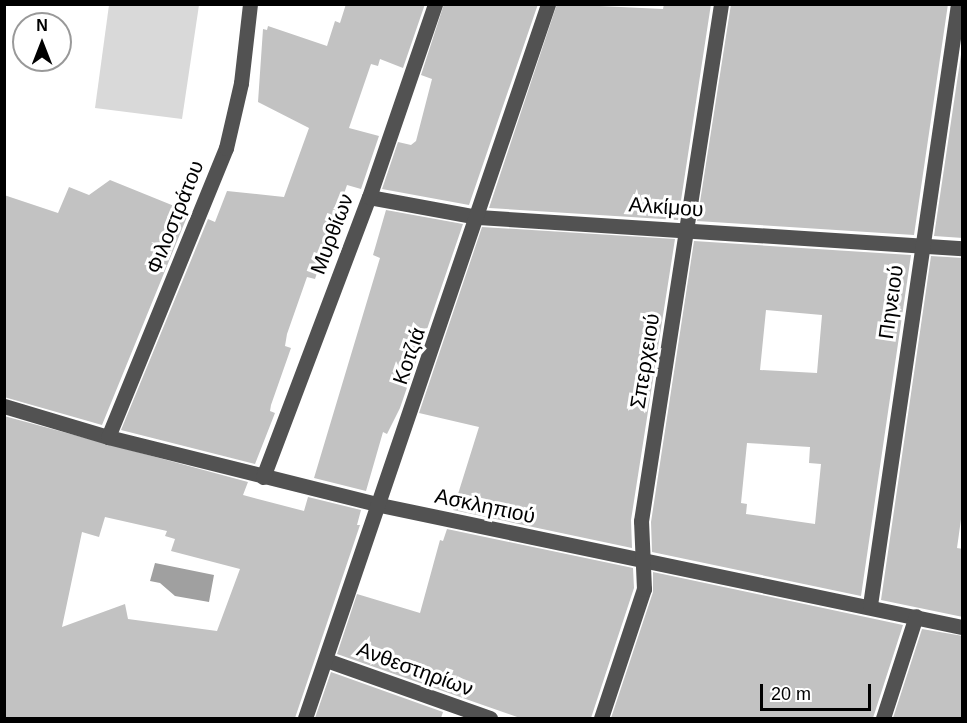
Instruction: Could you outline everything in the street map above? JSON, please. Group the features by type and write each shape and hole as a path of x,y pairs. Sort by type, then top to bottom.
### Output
{"street":[{"name":"Φιλοστράτου","path":"108,437 226,147 241,83 250,4"},
{"name":"Μυρθίων","path":"263,477 369,197 435,4"},
{"name":"Κοτζιά","path":"305,718 381,506 548,4"},
{"name":"Σπερχειού","path":"601,718 644,590 645,561 641,521 721,4"},
{"name":"Πηνειού","path":"870,605 921,244 956,61 958,4"},
{"name":"Αλκίμου","path":"369,197 478,217 963,248"},
{"name":"Ασκληπιού","path":"5,407 108,437 381,506 870,605 963,627"},
{"path":"883,718 916,616"},
{"name":"Ανθεστηρίων","path":"326,660 490,718"}],"shaded area":[{"path":"109,5 199,5 182,119 95,108"},
{"path":"155,563 214,575 209,602 175,596 160,583 150,581"}],"building":[{"path":"346,4 425,4 403,68 380,59 378,66 371,64 349,128 379,136 361,189 347,185 315,279 307,277 287,334 285,346 291,348 271,405 270,411 275,413 255,464 121,430 208,219 215,222 227,191 284,197 309,128 258,102 263,29 267,30 268,26 327,46 335,21 340,23"},
{"path":"444,4 538,4 469,205 382,189 398,142 411,145 416,141 432,79 421,75"},
{"path":"557,4 663,9 664,4 711,4 678,220 489,208"},
{"path":"731,4 948,4 914,235 697,221"},
{"path":"963,41 963,238 934,236"},
{"path":"110,180 189,212 102,425 4,397 4,195 58,213 69,187 89,195"},
{"path":"386,210 463,224 400,408 387,434 383,432 366,491 314,478 380,258 373,255"},
{"path":"482,227 675,239 631,520 632,548 453,510 479,427 419,413"},
{"path":"694,241 911,255 861,596 652,552 651,522","holes":["766,310 822,315 817,373 760,370","747,443 810,447 809,463 821,464 815,524 746,514 747,504 741,503"]},
{"path":"931,256 963,258 963,505 957,548 963,549 963,617 881,600"},
{"path":"4,416 248,482 243,495 304,511 308,497 361,510 357,525 360,525 295,718 4,718","holes":["105,517 167,531 165,536 175,539 171,551 240,569 217,631 128,619 125,604 62,627 82,532 99,537"]},
{"path":"447,529 633,568 634,588 591,718 520,718 337,654 357,594 420,613 440,540 443,541"},
{"path":"653,572 903,625 873,718 611,718 653,592"},
{"path":"922,629 963,636 963,718 893,718"},
{"path":"331,672 443,712 441,718 315,718"}]}
